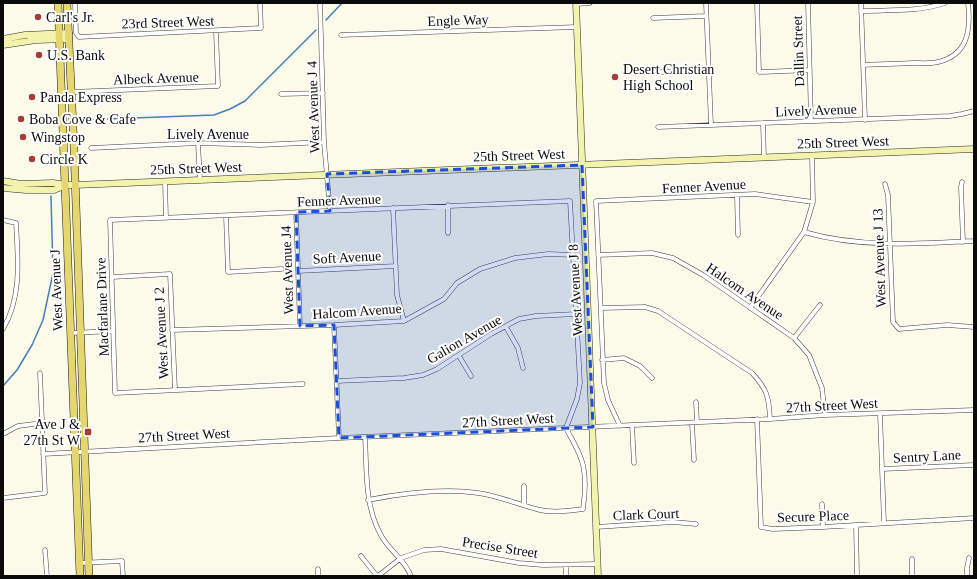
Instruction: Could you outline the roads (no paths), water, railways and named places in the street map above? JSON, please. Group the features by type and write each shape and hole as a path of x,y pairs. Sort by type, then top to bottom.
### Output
{"main road":[{"name":"West Avenue J","path":"58,3 80,576"},
{"name":"West Avenue J","path":"68,3 89,576"}],"street":[{"name":"23rd Street West","path":"75,3 76,33 79,37 261,28 260,3"},
{"name":"West Avenue J 4","path":"320,3 324,142 328,174 330,211"},
{"path":"576,3 590,3"},
{"name":"West Avenue J 8","path":"576,3 598,576"},
{"path":"706,3 711,125"},
{"path":"757,3 759,72 810,70"},
{"name":"Dallin Street","path":"808,3 811,121"},
{"path":"861,3 865,120"},
{"path":"861,11 910,9 935,6 945,3"},
{"path":"863,65 937,62 952,57 962,47 968,36 970,18 968,3"},
{"path":"654,18 706,16"},
{"name":"Engle Way","path":"341,35 577,28"},
{"name":"Albeck Avenue","path":"71,92 218,86 216,31"},
{"path":"3,39 25,35 69,36"},
{"path":"3,45 59,36"},
{"path":"655,72 709,71"},
{"path":"281,94 323,94"},
{"name":"Lively Avenue","path":"658,127 865,120 962,114 974,111"},
{"path":"763,123 764,158"},
{"name":"Lively Avenue","path":"91,148 198,143 260,145 324,142"},
{"path":"198,143 200,180"},
{"name":"25th Street West","path":"3,181 21,184 53,183 75,185 974,149"},
{"path":"750,308 804,232 813,202 812,156"},
{"path":"164,182 166,218"},
{"path":"962,182 963,242"},
{"name":"West Avenue J 13","path":"885,184 888,195 893,322 899,329 947,325 974,326"},
{"name":"25th Street West","path":"3,188 54,190 66,185"},
{"name":"Fenner Avenue","path":"598,255 596,201 737,196 755,194 813,202"},
{"path":"737,196 738,235"},
{"name":"Fenner Avenue","path":"110,220 570,201 574,255"},
{"path":"448,206 448,233"},
{"path":"393,208 398,296 404,321"},
{"name":"West Avenue J4","path":"296,212 300,326"},
{"path":"226,216 228,272 282,269"},
{"path":"3,220 16,223 18,277 14,300 3,329"},
{"name":"Macfarlane Drive","path":"110,220 115,392 175,390"},
{"path":"804,232 826,238 851,242 890,243 974,241"},
{"name":"Halcom Avenue","path":"598,255 652,253 673,258 703,275 794,338 809,355 822,388 825,415"},
{"name":"Halcom Avenue","path":"172,330 334,325 404,321 444,299 457,283 480,269 515,258 548,254 574,255"},
{"path":"368,500 396,494 436,491 478,493 542,510 572,511 583,509 585,498 584,466 566,428 577,399 580,383 574,255"},
{"path":"598,255 604,383 608,400 620,426"},
{"name":"Soft Avenue","path":"298,271 396,266"},
{"name":"West Avenue J 2","path":"112,277 170,274 175,390"},
{"path":"794,338 820,305"},
{"path":"600,308 645,307 658,311 752,373 762,384 769,401 770,419"},
{"name":"Galion Avenue","path":"337,380 404,378 423,375 437,369 491,334 519,319 536,316 576,314"},
{"path":"334,325 339,438"},
{"path":"506,327 518,348 523,368"},
{"path":"71,333 113,331"},
{"path":"459,356 470,376"},
{"path":"602,360 624,358 640,366 652,378"},
{"path":"3,498 45,493 40,373"},
{"path":"175,390 303,384"},
{"path":"694,460 694,422 696,402"},
{"name":"27th Street West","path":"43,454 339,438 770,419 825,415 974,410"},
{"path":"880,414 884,523"},
{"name":"Secure Place","path":"757,419 761,527 773,529 823,527 974,518"},
{"path":"3,434 18,426 42,423"},
{"path":"632,425 634,463"},
{"path":"365,437 368,500 372,514 382,538 401,558 412,576"},
{"name":"Sentry Lane","path":"882,469 974,465"},
{"path":"524,486 524,504"},
{"path":"822,504 823,527"},
{"name":"Clark Court","path":"596,527 674,522 696,524"},
{"path":"856,525 857,576"},
{"name":"Precise Street","path":"377,576 401,558 424,550 441,549 519,563 543,565 598,564"},
{"path":"45,550 47,576"},
{"path":"361,556 377,576"},
{"path":"967,576 969,558"},
{"path":"912,559 912,576"},
{"path":"79,563 122,561 123,576"},
{"path":"566,565 566,576"},
{"path":"318,569 318,576"}],"waterway":[{"path":"326,20 342,3"},
{"path":"80,120 214,115 230,109 245,101 316,30"},
{"path":"3,386 17,370 32,345 43,320 53,273 51,196"}],"place":[{"name":"Carl's Jr.","path":"38,17"},
{"name":"U.S. Bank","path":"39,55"},
{"name":"Desert Christian High School","path":"615,77"},
{"name":"Panda Express","path":"32,97"},
{"name":"Boba Cove & Cafe","path":"21,119"},
{"name":"Wingstop","path":"23,137"},
{"name":"Circle K","path":"32,159"},
{"name":"Ave J & 27th St W","path":"88,432"}]}
